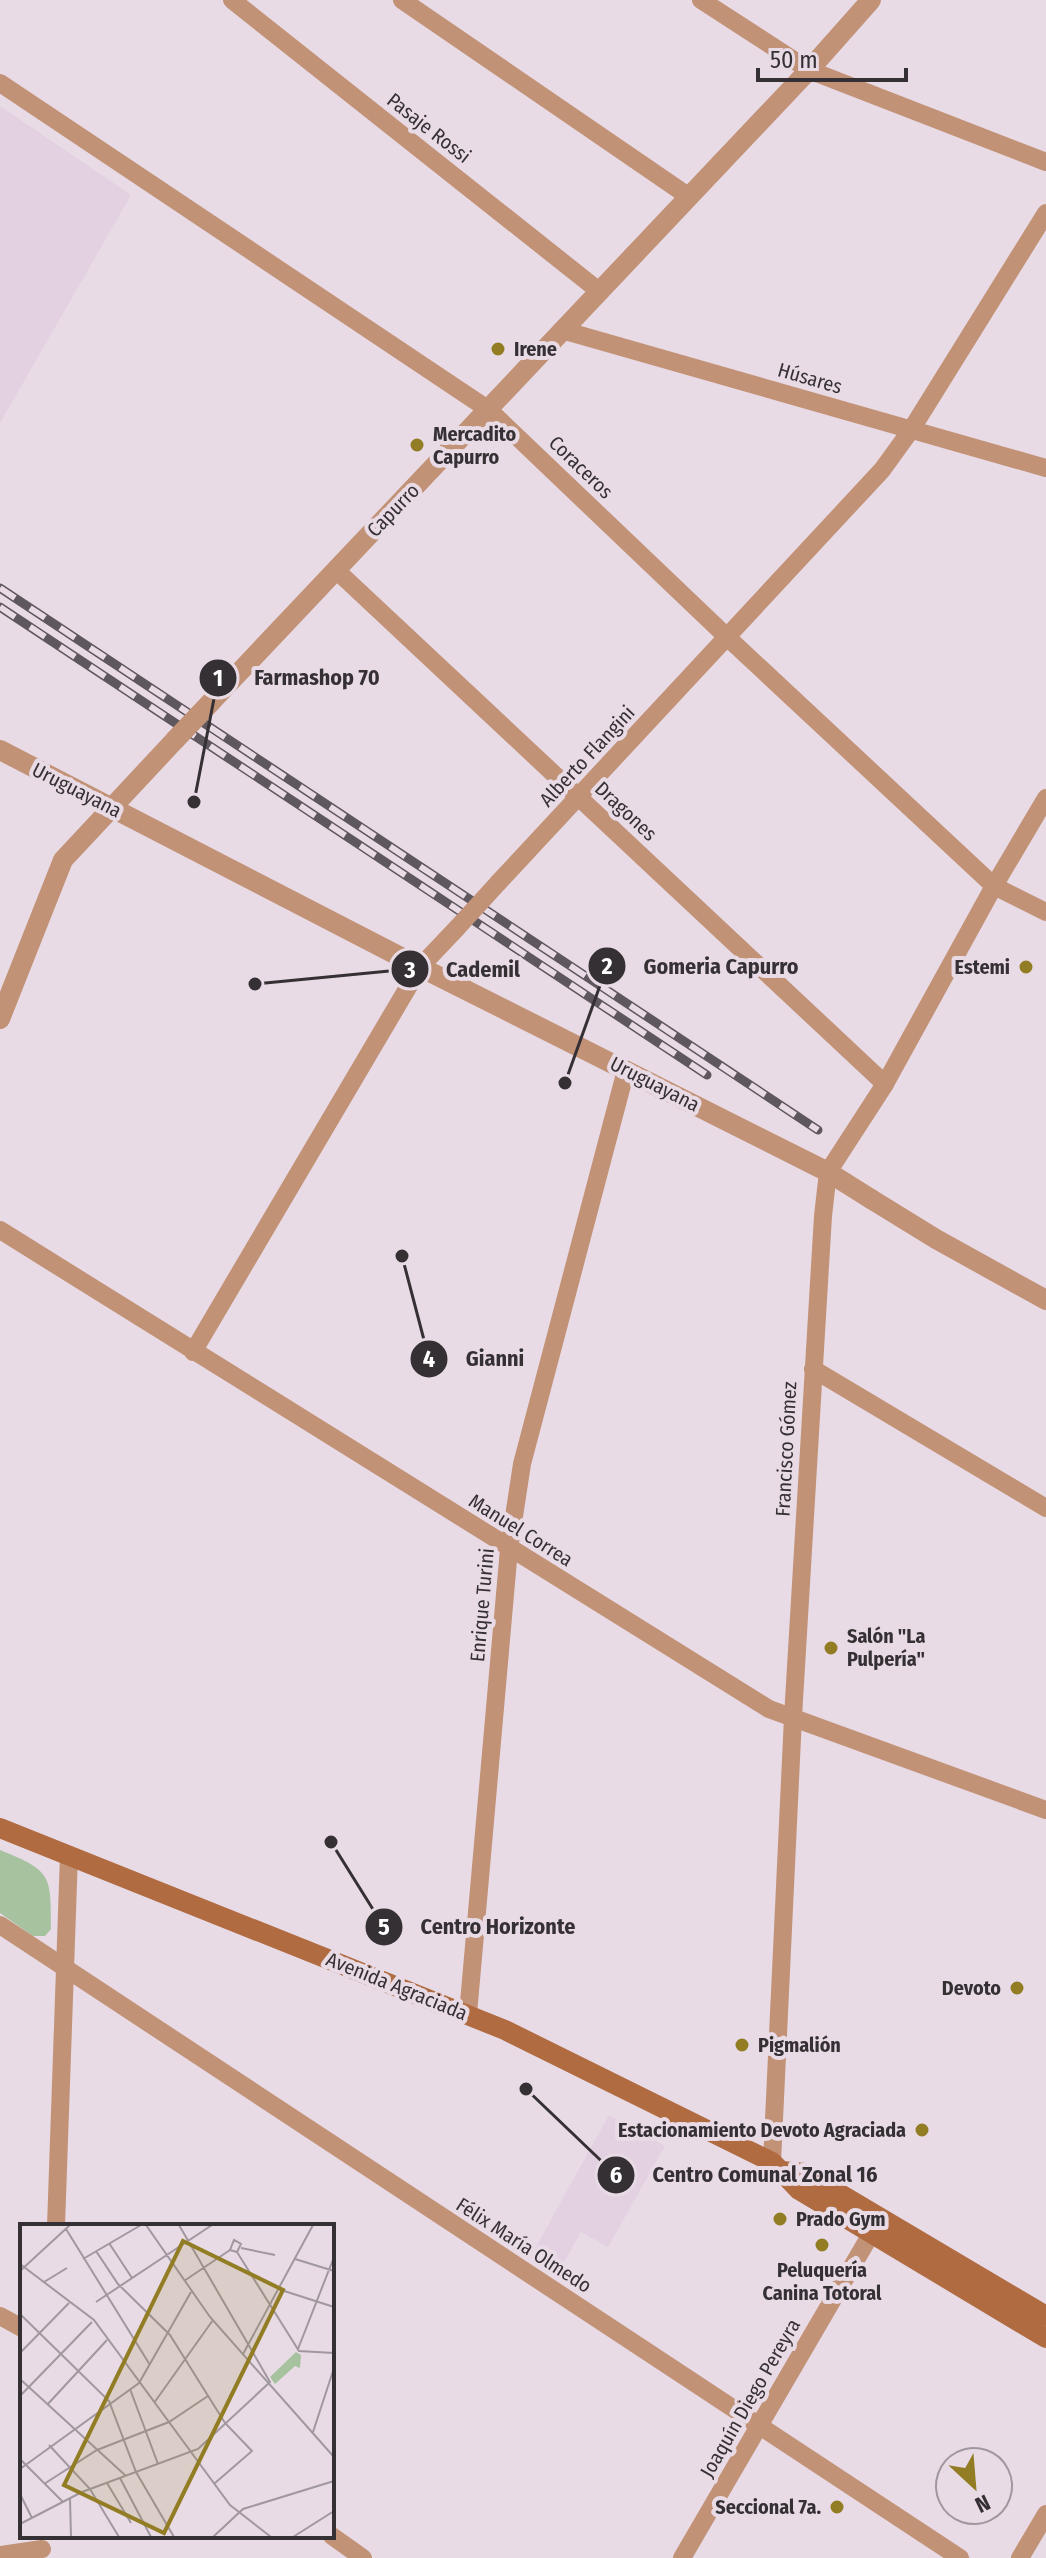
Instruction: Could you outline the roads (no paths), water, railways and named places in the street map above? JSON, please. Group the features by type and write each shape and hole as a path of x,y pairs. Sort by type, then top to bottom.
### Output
{"main road":[{"name":"Avenida Agraciada","path":"0,1828 468,2014 641,2095 776,2166 805,2173 876,2226 1046,2338"},
{"name":"Avenida Agraciada","path":"876,2226 1046,2316"}],"street":[{"name":"Pasaje Rossi","path":"232,0 599,291"},
{"path":"402,0 688,196"},
{"path":"701,0 809,70 1046,162"},
{"name":"Capurro","path":"0,1019 63,860 809,70 871,0"},
{"name":"Coraceros","path":"0,83 489,410 994,886 1046,912"},
{"name":"Alberto Flangini","path":"193,1352 420,967 882,470 911,430 1046,213"},
{"name":"Húsares","path":"562,330 1046,468"},
{"name":"Dragones","path":"336,570 885,1084"},
{"name":"Uruguayana","path":"0,750 420,967 828,1172 936,1239 1046,1300"},
{"name":"Francisco Gómez","path":"776,2166 793,1717 828,1172 885,1084 1046,798"},
{"name":"Enrique Turini","path":"468,2014 509,1549 522,1464 626,1070"},
{"name":"Manuel Correa","path":"0,1230 769,1709 1046,1810"},
{"path":"813,1369 1046,1508"},
{"path":"56,2224 69,1855"},
{"name":"Félix María Olmedo","path":"0,1925 960,2558"},
{"name":"Joaquín Diego Pereyra","path":"682,2558 876,2226"},
{"path":"0,2316 20,2327"},
{"path":"1020,2558 1046,2514"},
{"path":"334,2537 363,2558"},
{"path":"0,2555 42,2548"}],"railway":[{"path":"0,588 818,1130"},
{"path":"0,607 707,1075"}],"place":[{"name":"Irene","path":"498,349"},
{"name":"Mercadito Capurro","path":"417,445"},
{"name":"Farmashop 70","path":"194,802"},
{"name":"Estemi","path":"1026,967"},
{"name":"Cademil","path":"255,984"},
{"name":"Gomeria Capurro","path":"565,1083"},
{"name":"Gianni","path":"402,1256"},
{"name":"Salón \"La Pulpería\"","path":"831,1648"},
{"name":"Centro Horizonte","path":"331,1842"},
{"name":"Devoto","path":"1017,1988"},
{"name":"Pigmalión","path":"742,2045"},
{"name":"Centro Comunal Zonal 16","path":"526,2089"},
{"name":"Estacionamiento Devoto Agraciada","path":"922,2130"},
{"name":"Prado Gym","path":"780,2219"},
{"name":"Peluquería Canina Totoral","path":"822,2245"},
{"name":"Seccional 7a.","path":"837,2507"}]}
